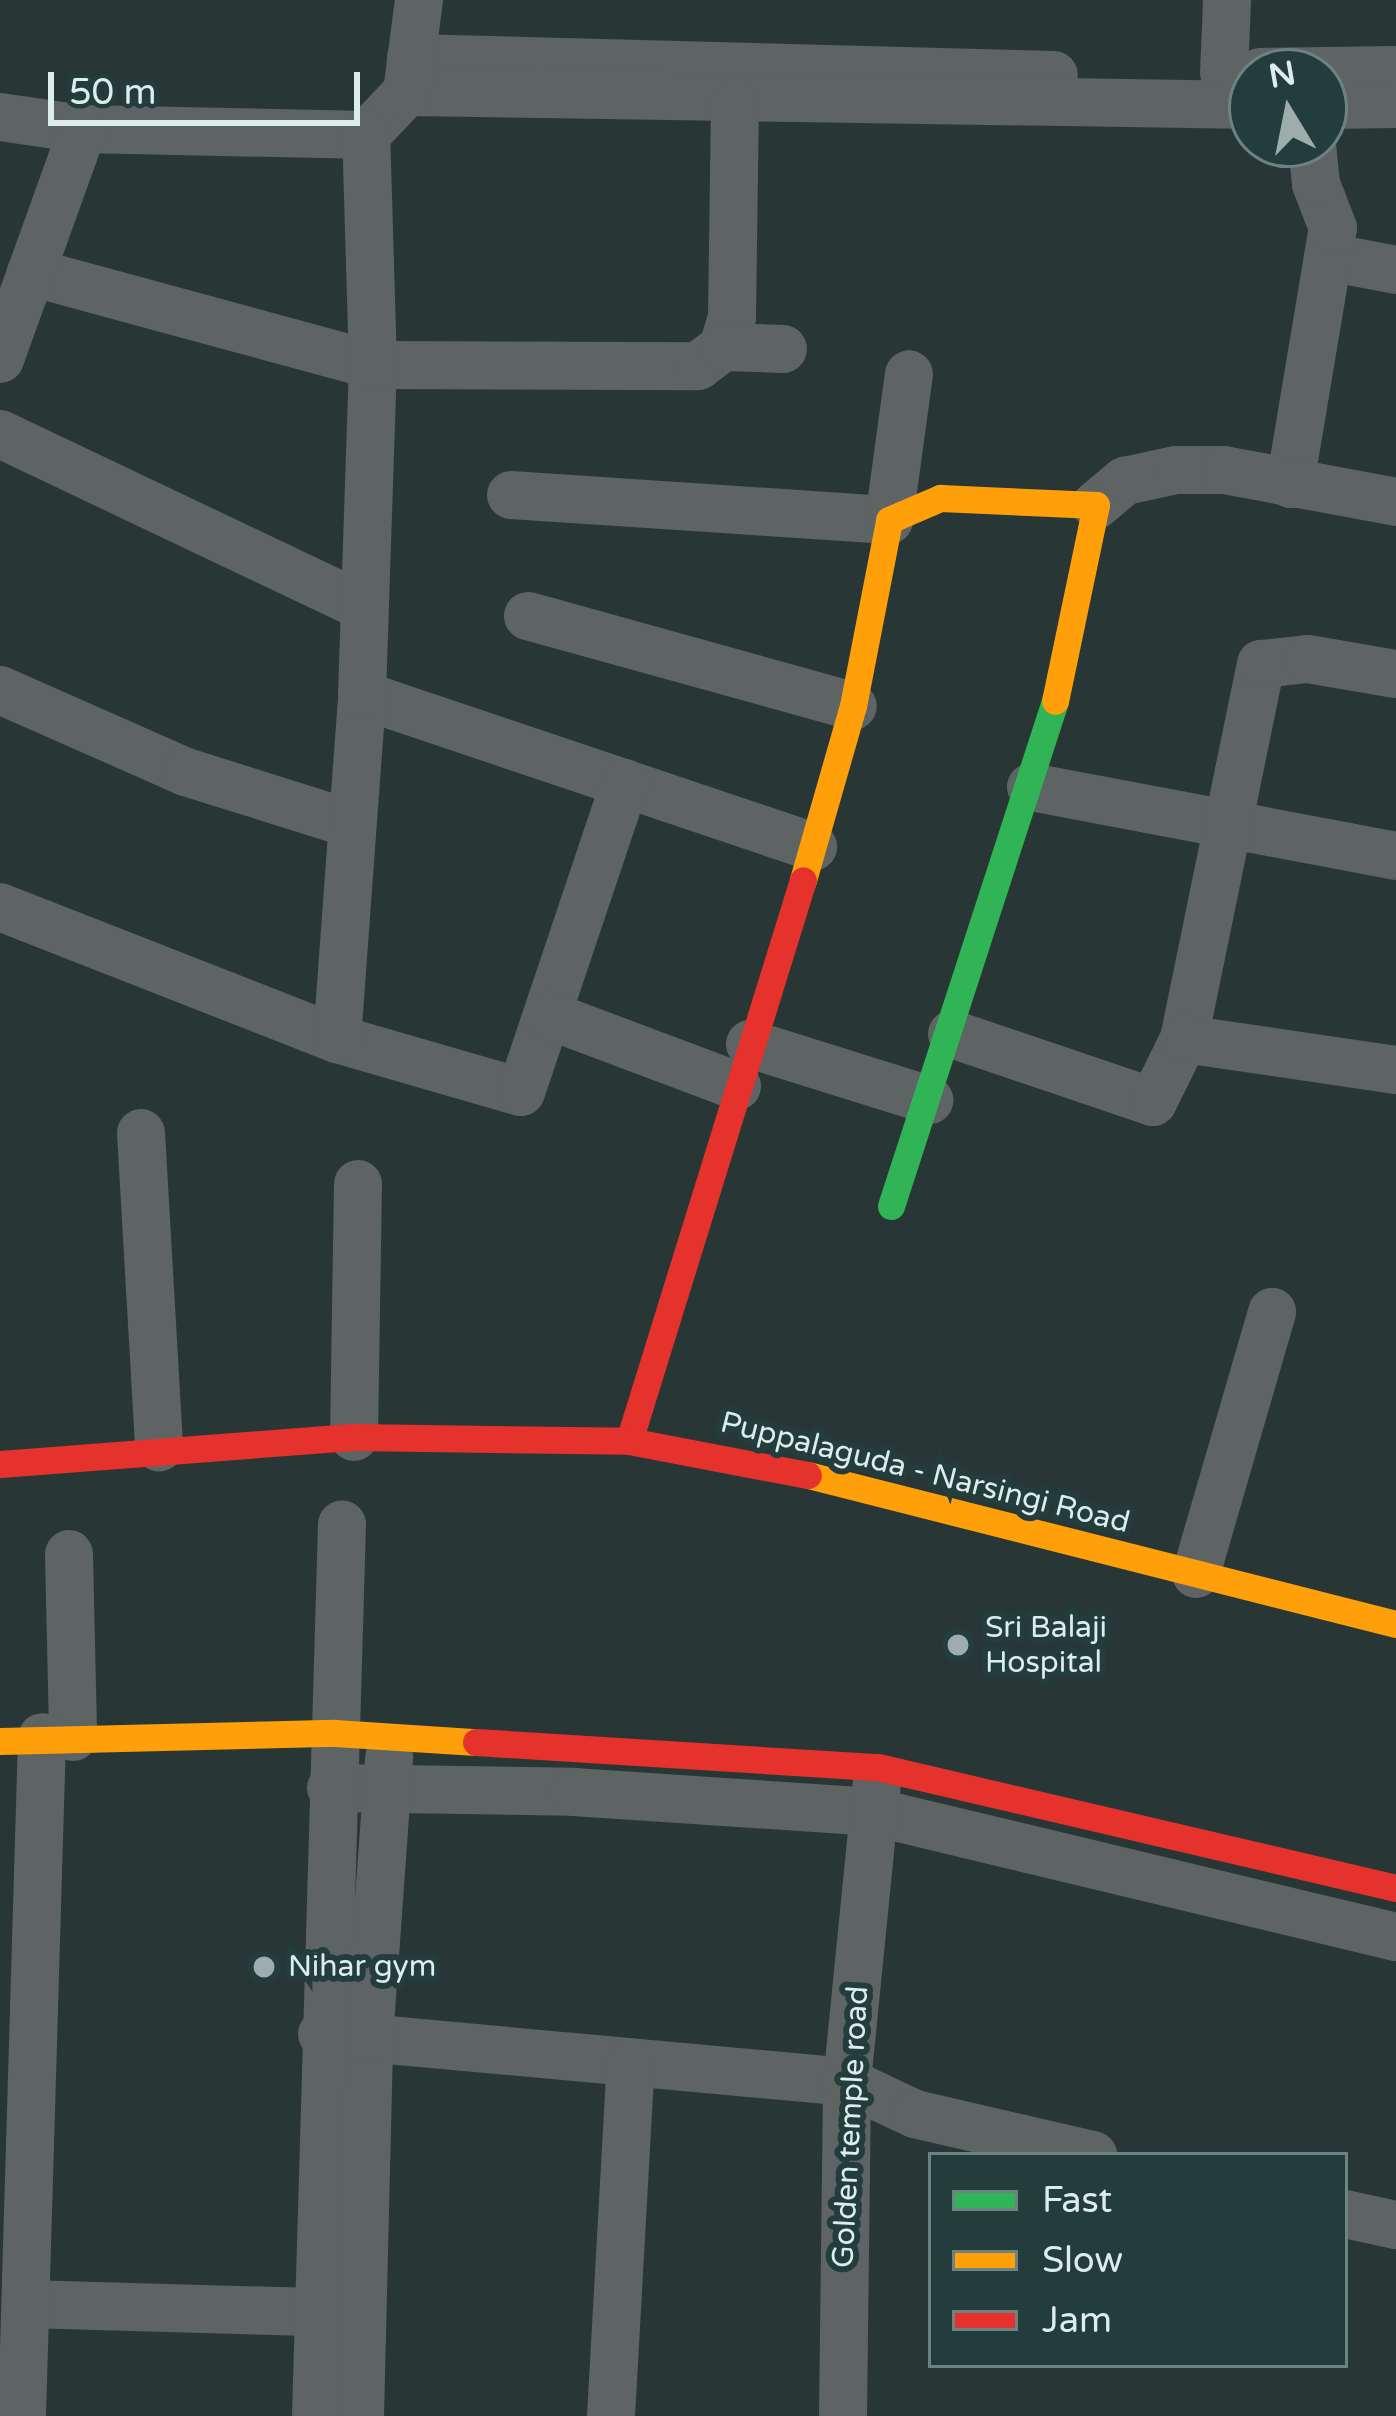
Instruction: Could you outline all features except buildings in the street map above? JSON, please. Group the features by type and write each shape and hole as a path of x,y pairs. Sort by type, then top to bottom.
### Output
{"street":[{"path":"337,1039 362,694 373,365 366,135 409,75 419,0"},
{"path":"1227,0 1239,48"},
{"path":"1348,71 1396,70"},
{"path":"409,75 1228,80"},
{"path":"409,75 735,102 1228,81"},
{"path":"32,272 373,365 698,366 723,347 732,317 735,102"},
{"path":"1348,105 1396,104"},
{"path":"0,117 83,128 366,135"},
{"path":"0,359 83,128"},
{"path":"1290,484 1333,228 1314,168"},
{"path":"1328,257 1396,270"},
{"path":"723,347 784,349"},
{"path":"629,1441 853,706 889,520 909,374"},
{"path":"0,434 364,607"},
{"path":"511,495 889,520 940,498 1096,505 1125,482 1176,470 1224,470 1396,502"},
{"path":"891,1206 1031,787 1077,623 1096,505"},
{"path":"528,616 853,706"},
{"path":"952,1034 1153,1102 1184,1039 1261,664 1282,657 1396,674"},
{"path":"0,690 186,772 352,824"},
{"path":"362,694 813,847"},
{"path":"0,907 337,1039 521,1092 625,783"},
{"path":"1031,787 1396,856"},
{"path":"548,1015 744,1065 929,1100"},
{"path":"1184,1039 1396,1070"},
{"path":"141,1132 159,1447"},
{"path":"354,1437 358,1184"},
{"path":"1196,1574 1272,1312"},
{"name":"Puppalaguda - Narsingi Road","path":"0,1464 159,1447 354,1437 629,1441 884,1490 1396,1624"},
{"path":"342,1524 331,1788 345,2037 340,2312 360,2416"},
{"path":"22,2416 26,2304 18,1964 38,1738 69,1554"},
{"path":"345,2037 391,1735"},
{"path":"38,1738 391,1735 876,1790 1396,1888"},
{"path":"331,1788 876,1790 1396,1937"},
{"name":"Golden temple road","path":"847,2415 847,2081 876,1790"},
{"path":"345,2037 847,2081 915,2114 1080,2152"},
{"path":"611,2416 631,2063"},
{"path":"1348,2214 1396,2225"},
{"path":"26,2304 340,2312"},
{"path":"316,2416 340,2312"}],"traffic: fast":[{"path":"891,1206 1055,701"}],"traffic: slow":[{"path":"803,880 853,706 889,520 940,498 1096,505 1055,701"},
{"path":"808,1475 1396,1624"},
{"path":"0,1741 335,1733 476,1742"}],"traffic: jam":[{"path":"629,1441 803,880"},
{"path":"0,1464 354,1437 629,1441 808,1475"},
{"path":"476,1742 878,1767 1396,1888"}],"place":[{"name":"Sri Balaji Hospital","path":"958,1645"},
{"name":"Nihar gym","path":"264,1967"}]}
